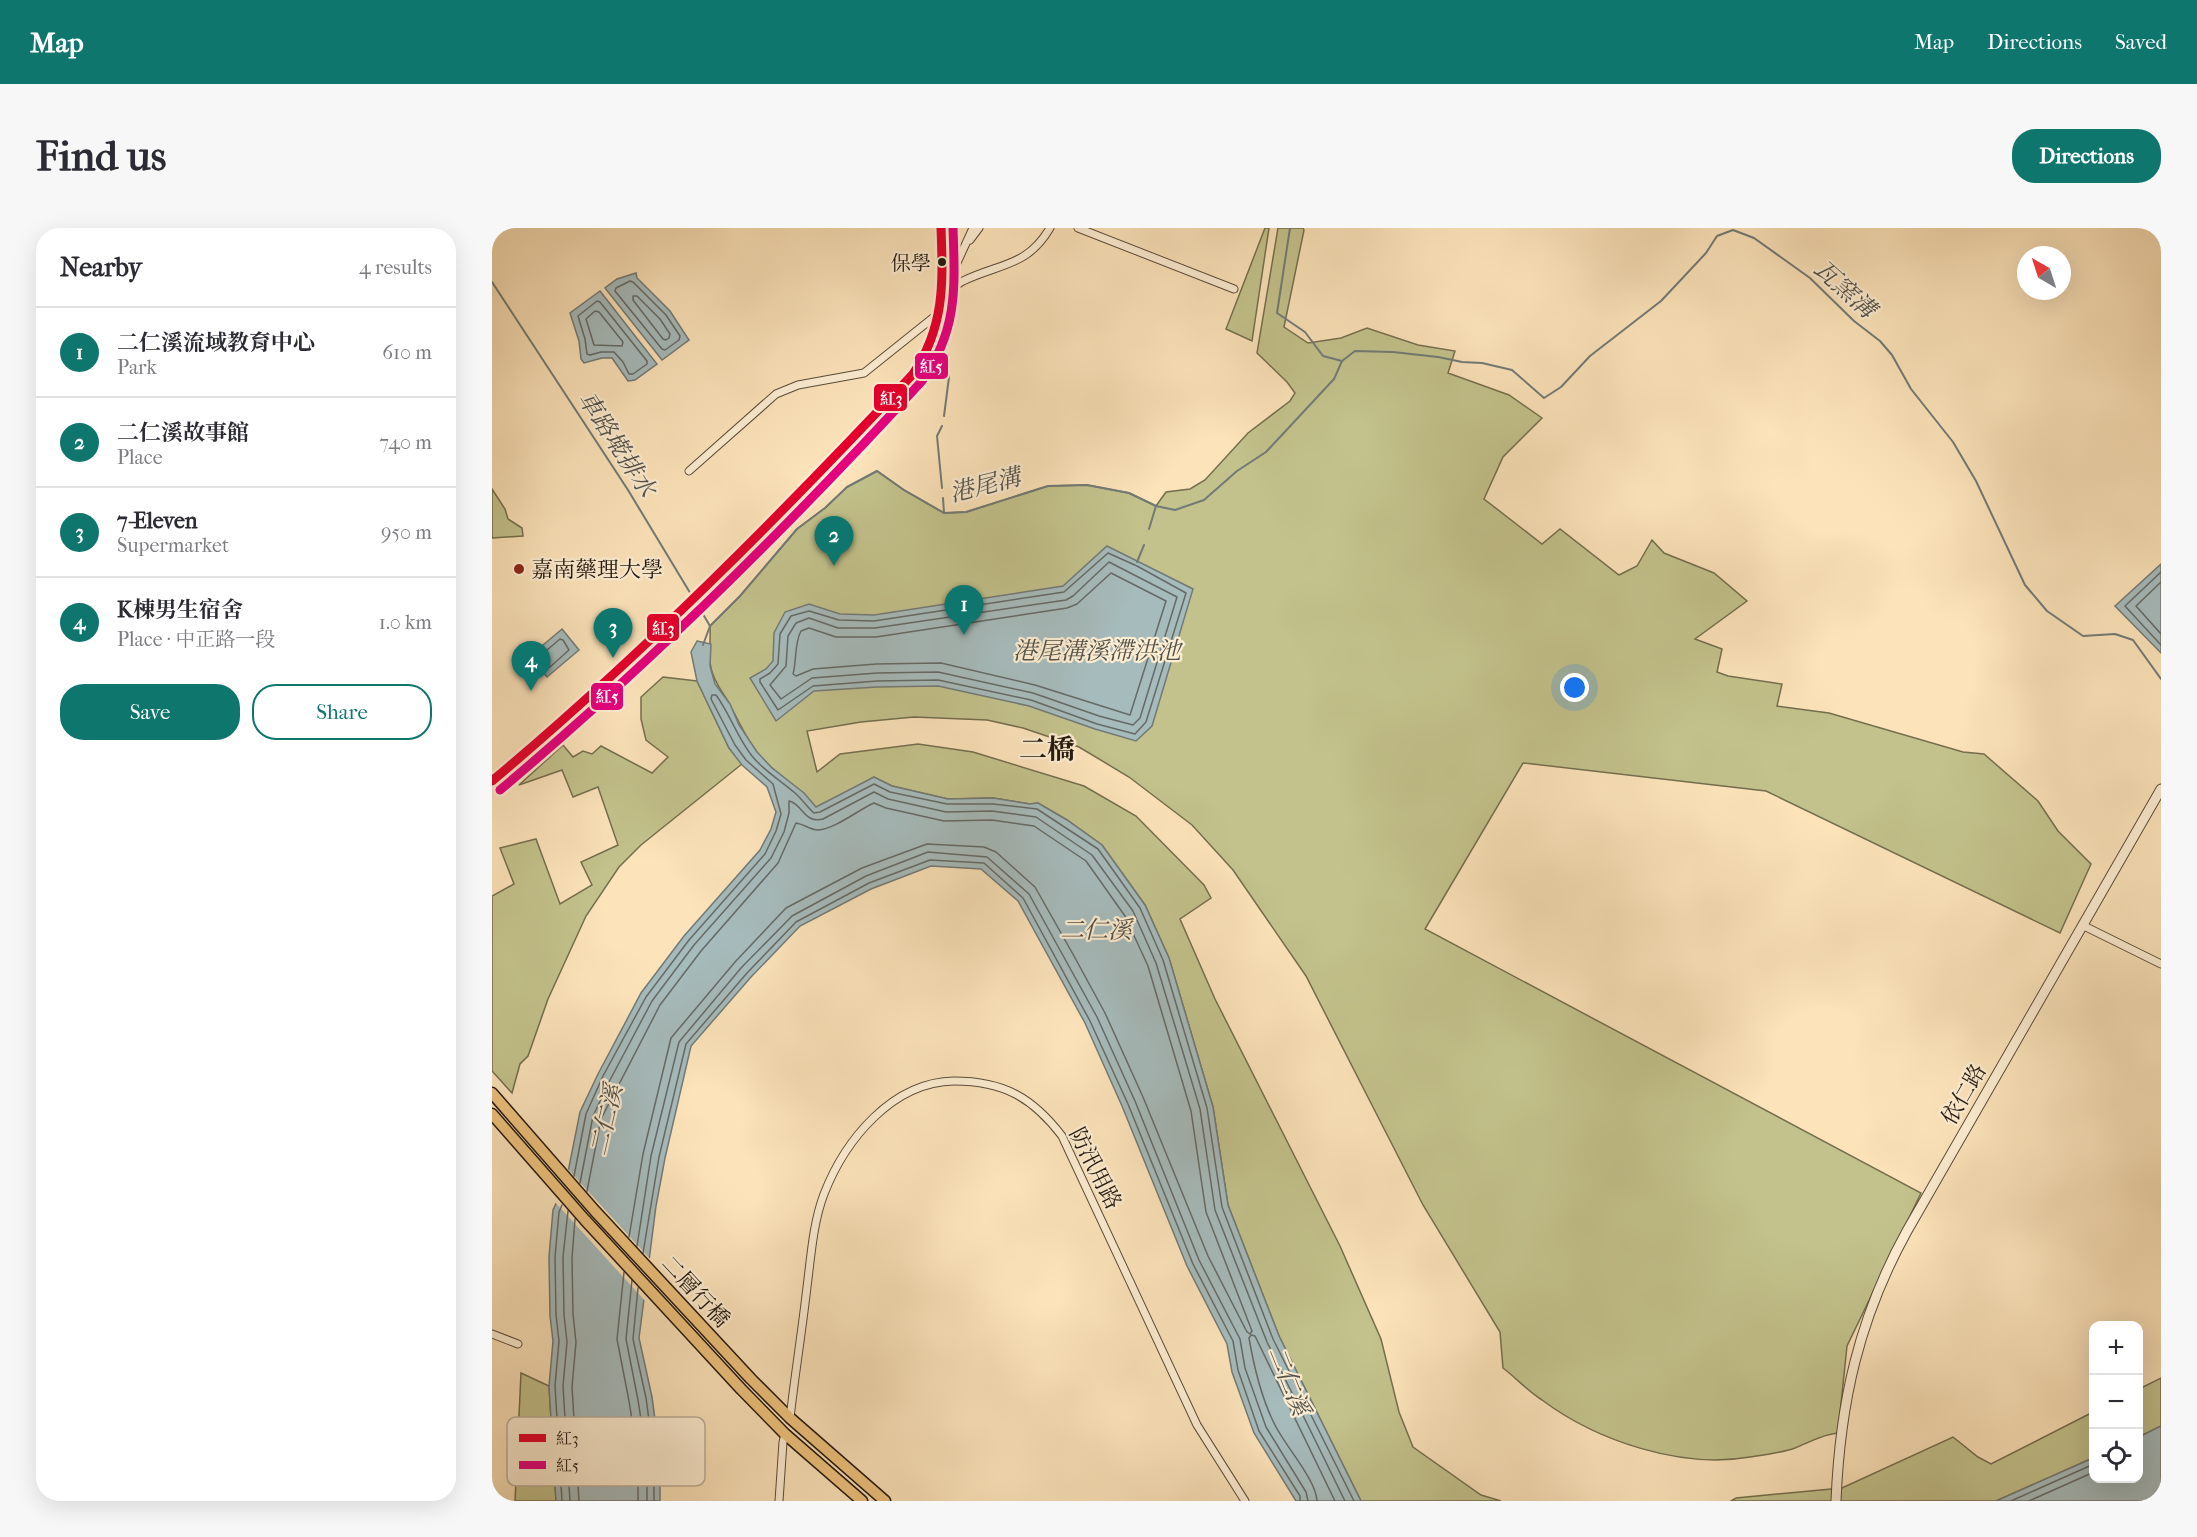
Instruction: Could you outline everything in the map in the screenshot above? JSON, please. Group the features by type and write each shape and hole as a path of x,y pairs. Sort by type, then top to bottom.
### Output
{"main road":[{"path":"492,781 551,731 703,591 913,374 931,347 943,294 941,228"},
{"name":"二層行橋","path":"492,1093 595,1211 751,1379 790,1418 885,1501"},
{"name":"二層行橋","path":"492,1114 585,1220 785,1434 862,1501"}],"street":[{"path":"943,294 973,228"},
{"path":"961,252 980,228"},
{"path":"943,294 961,282 1021,259 1042,242 1050,228"},
{"path":"1078,228 1234,289"},
{"path":"689,471 776,394 798,385 864,373 939,313"},
{"name":"依仁路","path":"1836,1501 1840,1435 1850,1379 1863,1331 1898,1247 2161,789"},
{"path":"2082,925 2161,964"},
{"name":"防汛用路","path":"790,1418 815,1227 824,1196 847,1150 867,1124 884,1108 906,1094 944,1082 967,1081 993,1085 1011,1091 1030,1102 1047,1116 1062,1136 1197,1425 1245,1501"},
{"path":"492,1335 518,1344"},
{"path":"779,1501 785,1434"}],"shaded area":[{"path":"1265,228 1269,228 1252,341 1226,329"},
{"path":"1278,228 1303,228 1304,230 1284,327 1308,343 1341,338 1367,328 1418,345 1455,351 1448,373 1509,395 1542,418 1503,457 1484,499 1542,544 1560,529 1619,575 1637,566 1652,540 1664,553 1714,573 1747,601 1695,639 1722,649 1717,672 1728,676 1782,684 1777,706 1829,713 1963,752 1984,754 2038,801 2058,831 2091,864 2060,933 1766,791 1523,763 1425,929 1921,1193 1847,1346 1838,1433 1821,1437 1790,1450 1750,1457 1724,1460 1668,1455 1614,1439 1588,1428 1537,1396 1503,1368 1500,1332 1423,1205 1306,976 1233,870 1192,825 1129,777 1079,747 1023,728 987,720 914,717 861,722 807,731 817,772 840,754 918,744 973,752 1084,786 1136,816 1204,885 1211,898 1180,919 1215,999 1340,1246 1381,1339 1399,1412 1413,1447 1481,1495 1501,1501 1361,1501 1279,1336 1228,1205 1213,1107 1169,958 1145,905 1102,845 1038,803 1030,804 993,798 948,799 892,786 874,777 816,808 758,753 714,678 710,658 710,626 740,596 797,529 825,508 847,487 877,471 944,513 966,512 1048,486 1087,485 1129,493 1156,506 1166,492 1190,489 1205,480 1248,433 1290,401 1295,393 1257,353"},
{"path":"492,489 505,509 508,519 522,528 523,536 492,538"},
{"path":"663,677 697,681 729,748 742,764 641,845 619,867 586,916 548,999 528,1056 520,1064 512,1093 492,1071 492,896 514,884 500,848 536,839 560,904 592,885 581,862 618,845 598,787 573,797 562,770 519,785 563,745 573,757 583,751 592,754 601,746 652,773 668,757 646,740 641,719 641,697"},
{"path":"521,1373 549,1386 551,1417 519,1417"},
{"path":"2161,1378 2161,1426 2143,1435 2143,1429 2143,1387"},
{"path":"2089,1414 2089,1460 1996,1501 1731,1501 1736,1498 1842,1488 1953,1437 1978,1457 1991,1464"},
{"path":"516,1486 555,1486 556,1501 515,1501"}],"water":[{"path":"636,273 637,278 670,311 689,340 662,360 605,288 617,279"},
{"path":"600,291 657,364 635,380 628,381 612,358 584,363 581,359 579,341 570,313"},
{"name":"港尾溝溪滯洪池","path":"1107,546 1193,589 1152,726 1136,741 1029,706 938,686 814,691 776,721 750,678 766,669 773,661 774,633 785,612 809,604 840,614 874,615 1063,586"},
{"path":"2161,564 2161,653 2115,606"},
{"path":"562,629 579,650 547,677 530,656"},
{"name":"二仁溪","path":"697,641 711,644 710,666 715,684 730,704 739,725 757,752 772,768 804,793 816,807 874,777 892,786 948,799 993,798 1030,804 1038,803 1102,845 1145,905 1169,958 1213,1107 1228,1205 1279,1336 1361,1501 1296,1501 1254,1433 1232,1372 1227,1344 1187,1266 1122,1106 1085,1023 1018,901 981,869 931,866 871,889 800,926 751,977 691,1046 656,1206 639,1338 655,1417 551,1417 549,1386 553,1341 550,1316 549,1257 553,1210 566,1182 580,1112 641,993 684,936 760,850 771,829 776,812 767,787 742,765 729,748 697,681 691,652"},
{"path":"2161,1426 2161,1496 2153,1501 1996,1501 2089,1460 2089,1483 2143,1483 2143,1435"},
{"name":"二仁溪","path":"555,1486 660,1486 660,1501 556,1501"}],"pier":[{"path":"566,1167 651,1260 646,1302 554,1201 563,1181"}],"waterway":[{"name":"港尾溝","path":"703,645 710,626 740,596 797,529 825,508 847,487 877,471 944,513 966,512 1048,486 1087,485 1129,493 1156,506 1175,510 1204,500 1237,471 1266,452 1334,379 1342,361 1323,356 1305,332 1277,313 1290,228"},
{"name":"瓦窯溝","path":"1342,361 1355,351 1393,352 1482,363 1512,370 1544,398 1561,387 1590,356 1661,301 1706,253 1717,236 1733,230 1754,238 1810,278 1854,321 1880,341 1892,355 1911,389 1953,442 1976,481 2025,585 2047,611 2083,636 2115,634 2133,640 2161,679"},
{"name":"車路墘排水","path":"492,282 628,490 692,596"},
{"path":"943,349 949,377 944,416"},
{"path":"942,426 937,436 942,488"},
{"path":"943,498 944,513"},
{"path":"1149,529 1156,506"},
{"path":"1137,562 1144,545"},
{"name":"車路墘排水","path":"697,604 710,626"}],"transit line":[{"name":"紅3","path":"492,781 656,635 812,480 913,374 931,339 940,304 941,228"},
{"name":"紅5","path":"500,790 611,693 717,593 770,541 922,381 942,344 952,308 953,228"}],"place":[{"name":"保學","path":"942,262"},
{"name":"二仁溪故事館","path":"834,566"},
{"name":"嘉南藥理大學","path":"519,569"},
{"name":"二仁溪流域教育中心","path":"964,635"},
{"name":"7-Eleven","path":"613,658"},
{"name":"K棟男生宿舍","path":"531,691"}],"district":[{"name":"二橋","path":"1047,749"}]}
